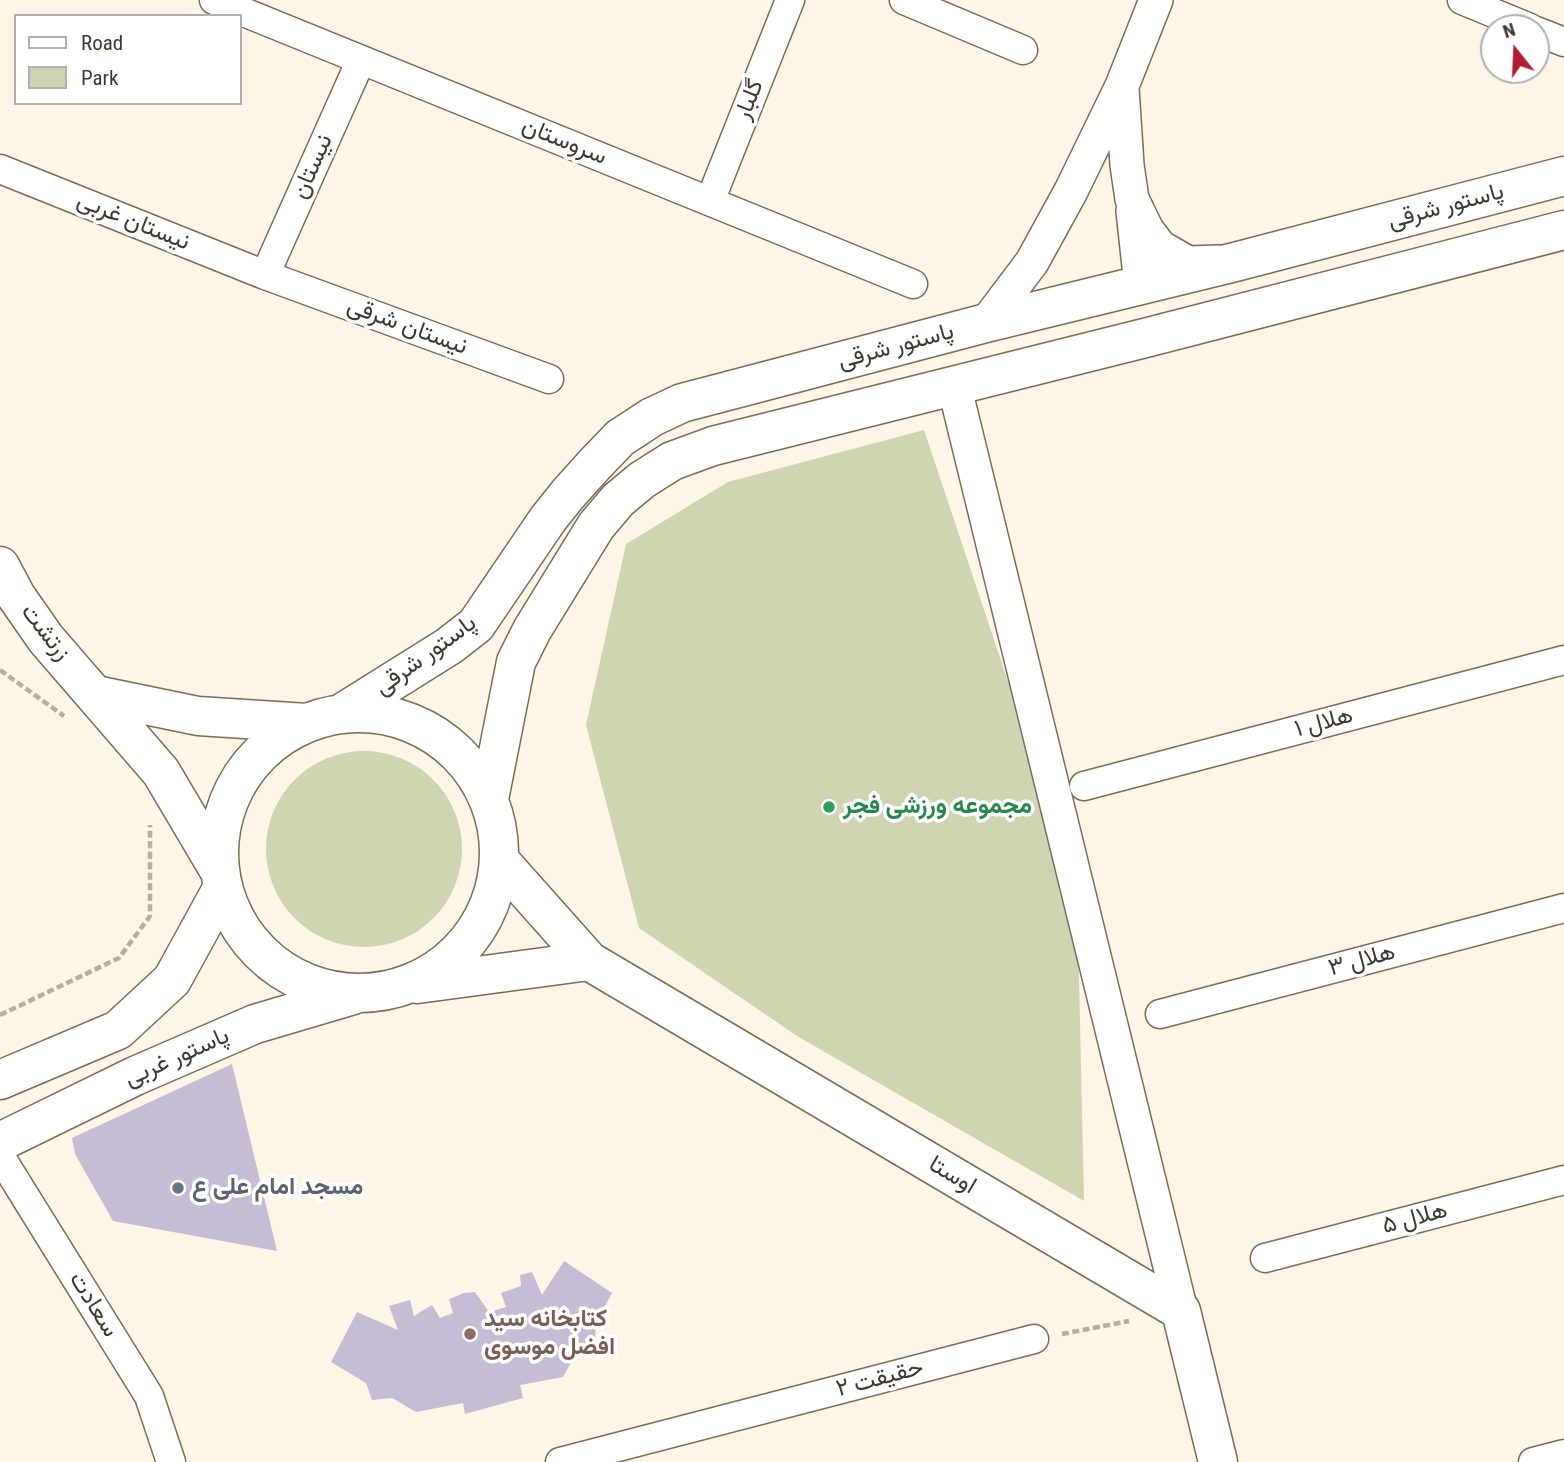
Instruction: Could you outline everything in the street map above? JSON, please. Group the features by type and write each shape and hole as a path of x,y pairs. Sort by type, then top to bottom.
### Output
{"main road":[{"name":"پاستور شرقی","path":"221,879 220,833 230,798 248,766 275,741 325,718 449,646 476,625 568,494 620,439 652,417 682,403 1556,178"},
{"path":"1552,233 1530,225 1526,212 1528,198 1536,186 1556,178"},
{"name":"پاستور شرقی","path":"489,799 516,662 532,630 596,526 618,500 642,480 672,461 713,446 1552,233"},
{"path":"1141,285 1144,338"},
{"name":"زرتشت","path":"0,566 16,596 46,639 85,710 161,772 221,879"},
{"path":"85,710 198,716 325,718 388,715 431,731 465,761 489,799 498,829 500,861 491,901 471,937 442,966 405,985"},
{"name":"اوستا","path":"500,861 589,961 1181,1311"},
{"path":"221,879 237,922 260,952 290,975 324,989 362,993 589,961"},
{"name":"پاستور غربی","path":"0,1080 118,1030 172,980 221,879"},
{"name":"پاستور غربی","path":"0,1142 135,1076 255,1024 362,993"},
{"path":"1181,1311 1219,1462"}],"street":[{"name":"سروستان","path":"214,0 914,284"},
{"name":"گلبار","path":"710,201 790,0"},
{"path":"904,0 1023,50"},
{"path":"986,323 1032,262 1071,191 1122,86 1156,0"},
{"path":"1462,0 1496,14"},
{"name":"نیستان","path":"265,275 361,60"},
{"path":"1122,86 1127,165 1141,285"},
{"name":"نیستان غربی","path":"0,169 265,275"},
{"path":"1132,199 1147,230 1160,247 1188,263 1235,262"},
{"name":"نیستان شرقی","path":"265,275 549,380"},
{"path":"954,386 1181,1311"},
{"name":"هلال ۱","path":"1084,786 1564,660"},
{"name":"هلال ۳","path":"1160,1014 1564,908"},
{"name":"سعادت","path":"0,1156 149,1396 171,1462"},
{"name":"هلال ۵","path":"1265,1258 1564,1180"},
{"name":"حقیقت ۲","path":"575,1460 1034,1339"},
{"path":"1533,1462 1564,1454"}],"path":[{"path":"0,670 85,710"},
{"path":"0,1015 119,958 150,916 150,813"},
{"path":"1034,1339 1181,1311"}],"green space":[{"name":"مجموعه ورزشی فجر","path":"924,430 1077,888 1084,1201 797,1036 639,928 586,725 626,544 728,482"},
{"path":"364,751 401,759 433,780 454,812 462,849 454,886 433,918 401,939 364,947 327,939 295,918 274,886 266,849 274,812 295,780 327,759"}],"building":[{"name":"مسجد امام علی ع","path":"232,1064 277,1251 113,1221 75,1154 72,1138"},
{"name":"کتابخانه سید افضل موسوی","path":"564,1261 612,1293 596,1323 595,1339 580,1347 563,1377 520,1385 523,1398 465,1414 463,1403 416,1412 392,1398 372,1400 366,1383 331,1362 357,1312 398,1330 389,1306 410,1300 414,1316 432,1305 440,1318 453,1313 449,1299 475,1292 489,1312 506,1307 501,1293 521,1286 520,1275 532,1272 542,1295"}],"place":[{"name":"مجموعه ورزشی فجر","path":"829,807"},
{"name":"مسجد امام علی ع","path":"178,1188"},
{"name":"کتابخانه سید افضل موسوی","path":"470,1334"}]}
